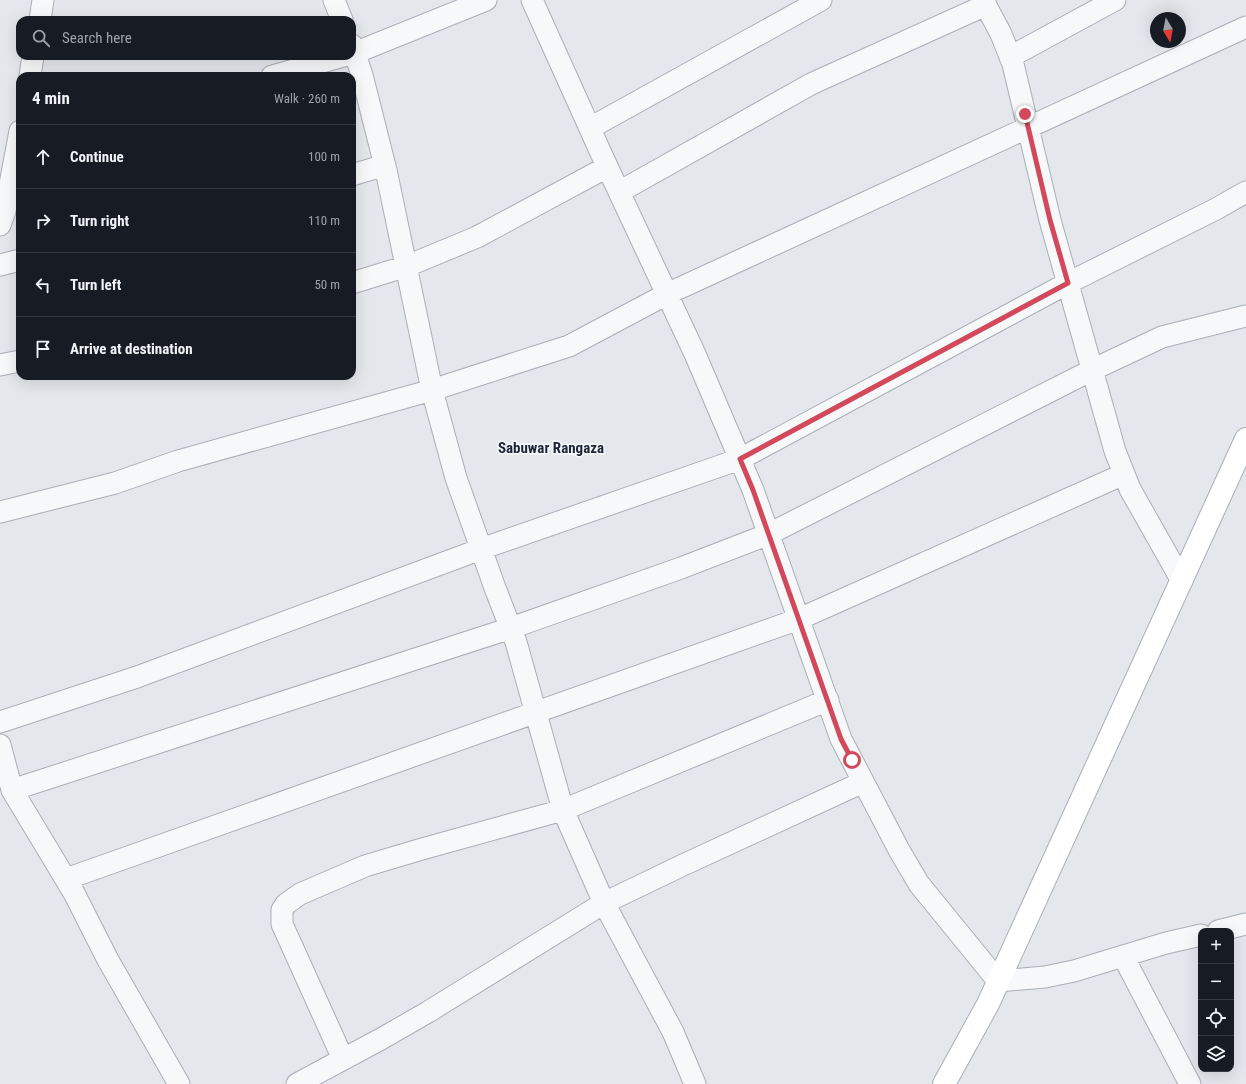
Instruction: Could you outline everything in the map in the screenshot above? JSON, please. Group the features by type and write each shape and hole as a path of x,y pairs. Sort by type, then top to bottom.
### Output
{"main road":[{"path":"944,1084 988,1004 1246,439"}],"street":[{"path":"41,16 43,0"},
{"path":"334,0 340,16"},
{"path":"356,50 486,0"},
{"path":"532,0 619,192 695,354 753,490 841,739 899,850 919,884 998,981 1045,977 1074,971 1166,943 1198,936"},
{"path":"590,128 821,0"},
{"path":"1010,57 1115,0"},
{"path":"619,192 811,84 985,2 1001,34 1013,64 1050,220 1115,451 1130,489 1182,581"},
{"path":"0,512 115,483 178,462 432,390 569,346 667,294 1246,27"},
{"path":"31,72 32,60"},
{"path":"285,72 325,60"},
{"path":"353,60 385,165 432,390 456,478 516,642 564,810 604,903 673,1032 695,1084"},
{"path":"0,225 5,212 16,156"},
{"path":"356,173 385,165"},
{"path":"356,282 407,266 477,237 608,167"},
{"path":"0,722 137,677 481,549 740,459 1068,283 1216,209 1246,192"},
{"path":"0,265 16,261"},
{"path":"12,790 511,628 681,568 769,534 1092,370 1162,337 1246,316"},
{"path":"0,365 16,363"},
{"path":"66,879 799,618 1124,474"},
{"path":"343,1060 282,924 282,910 286,904 300,894 365,866 564,810 828,700"},
{"path":"0,745 12,790 66,879 108,960 179,1084"},
{"path":"297,1084 428,1012 604,903 863,782"},
{"path":"1230,928 1246,924"},
{"path":"1123,956 1190,1084"}],"district":[{"name":"Sabuwar Rangaza","path":"551,448"}],"route":[{"path":"852,760 841,739 753,490 740,459 1068,283 1050,220 1025,114"}]}
